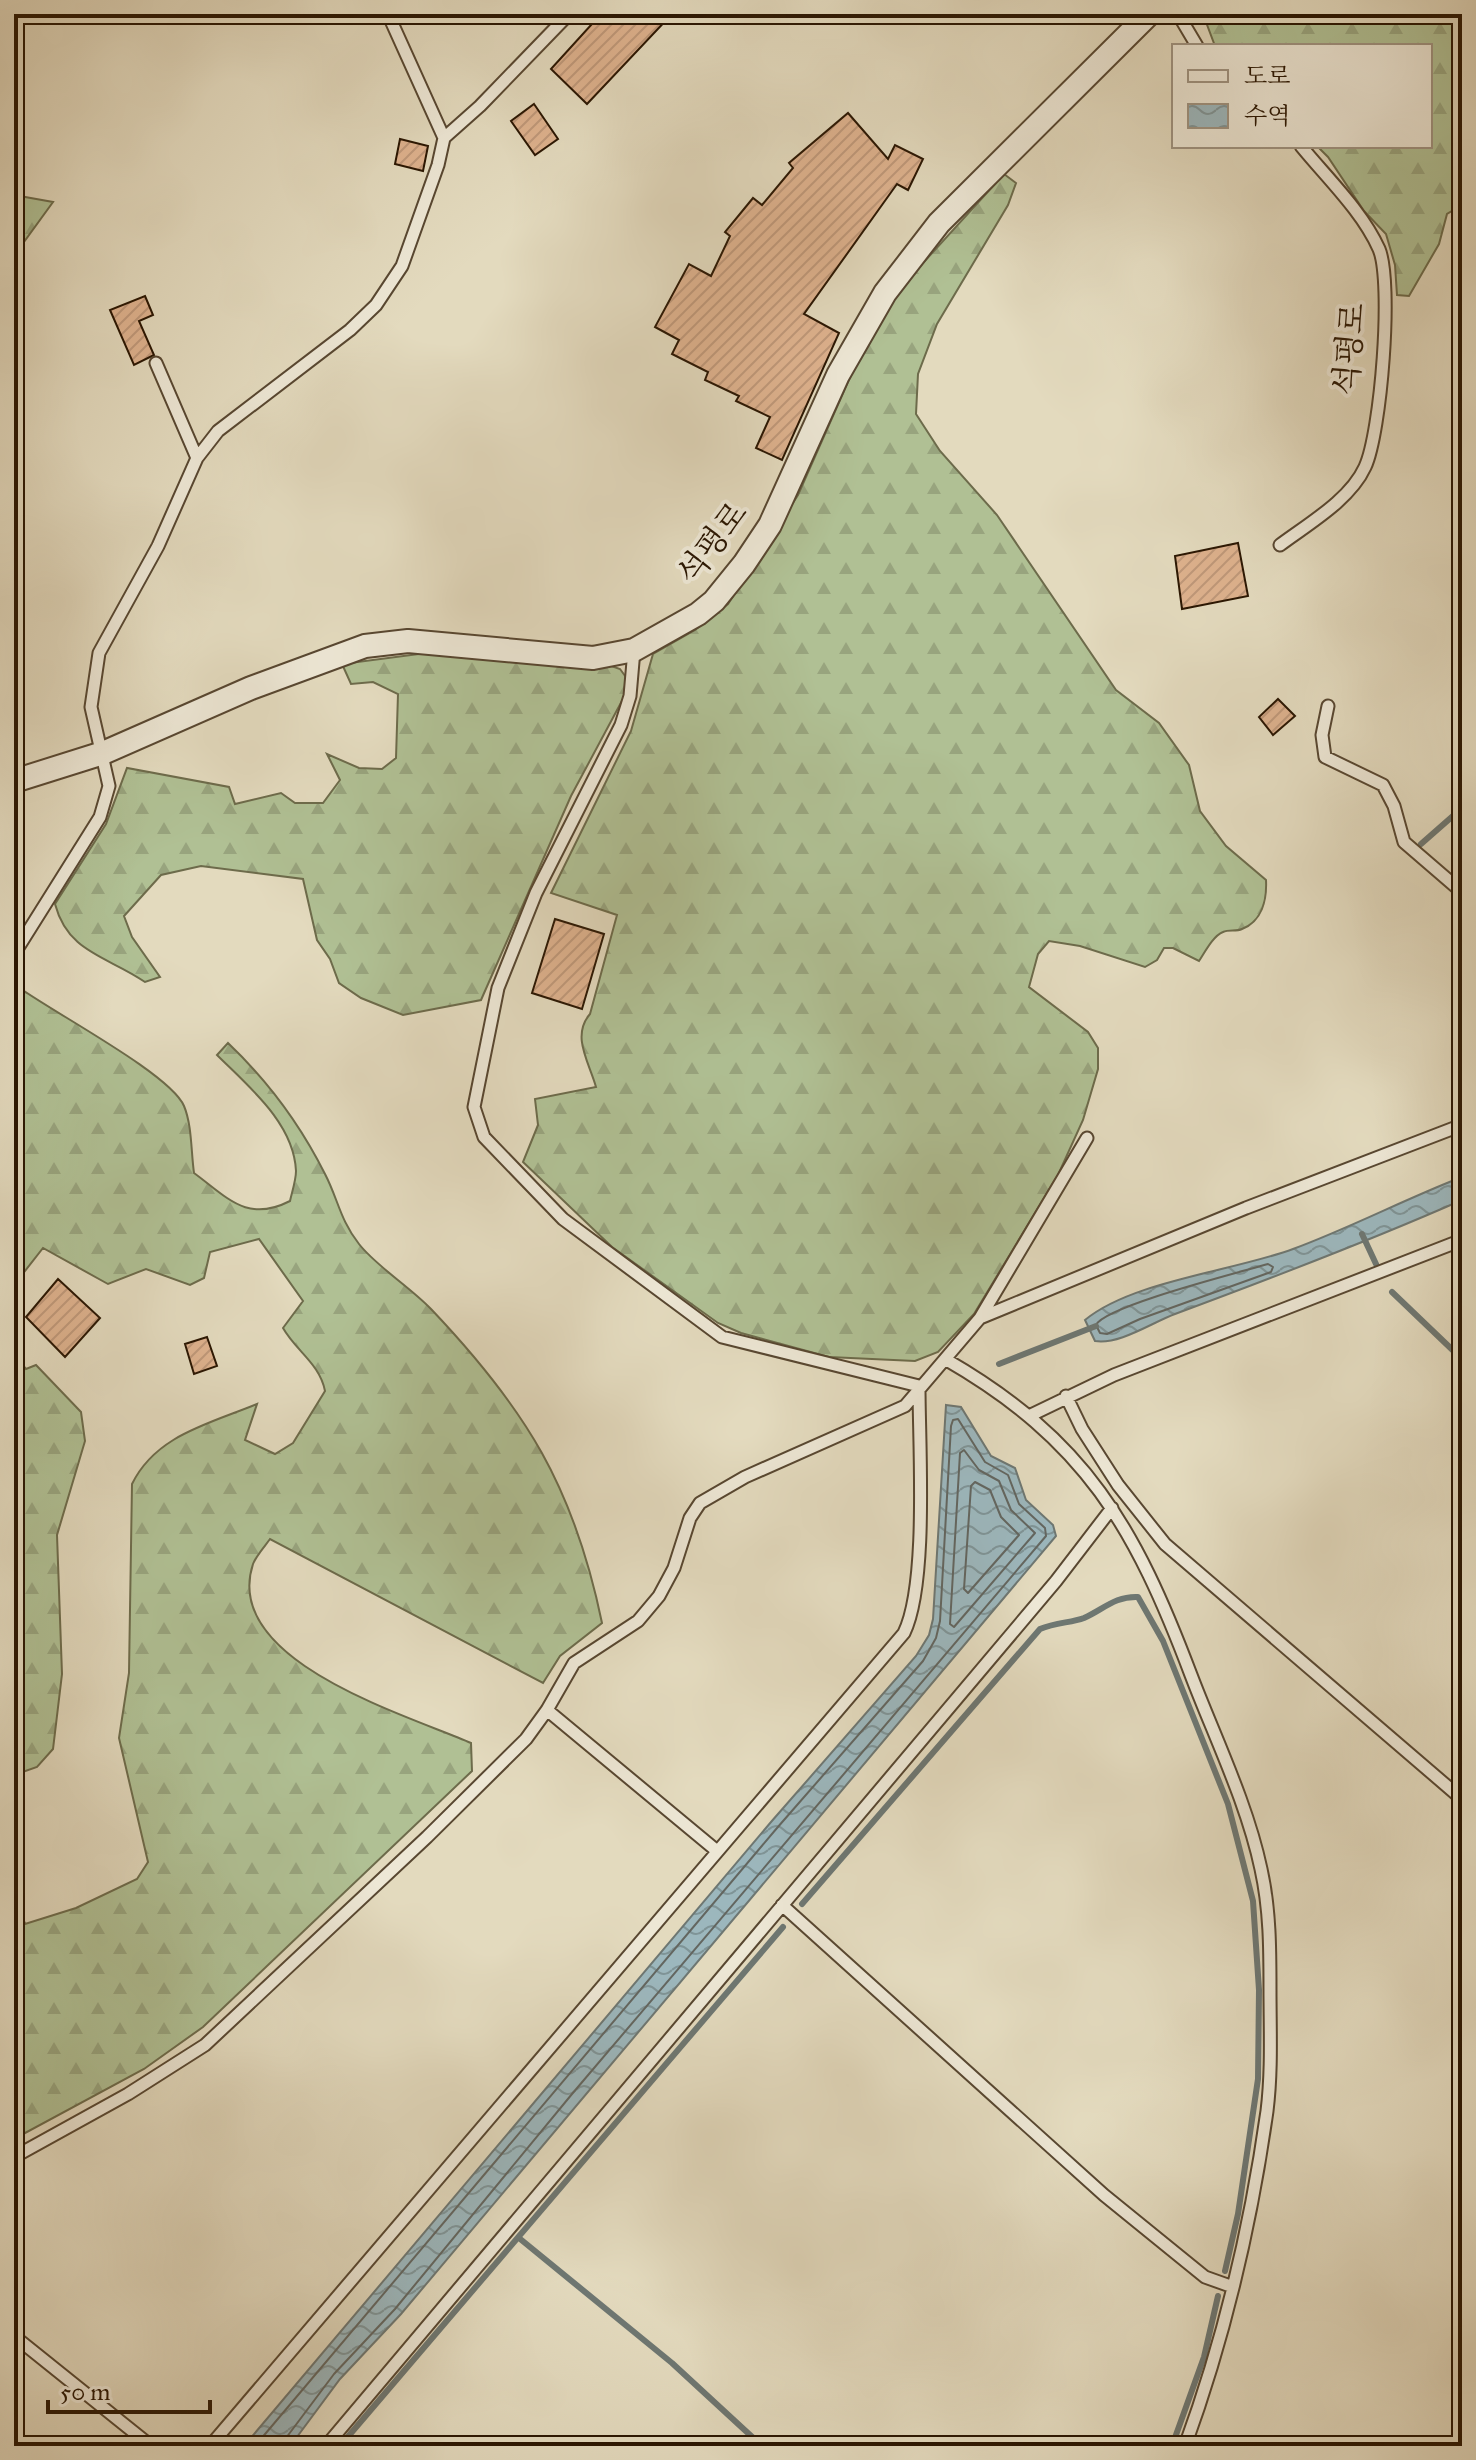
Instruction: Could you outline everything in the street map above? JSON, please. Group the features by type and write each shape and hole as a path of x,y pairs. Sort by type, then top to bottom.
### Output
{"street":[{"name":"석평로","path":"14,781 103,753 251,688 365,646 408,641 593,658 634,650 698,614 714,601 744,564 793,478 859,335 885,293 939,223 1149,14"}],"lane":[{"path":"388,14 444,138"},
{"path":"14,954 100,817 109,786 103,753 93,729 91,707 99,653 169,524 197,458 218,431 350,330 376,305 402,266 438,165 444,138 569,14"},
{"path":"1178,14 1196,44"},
{"name":"석평로","path":"1280,545 1350,488 1365,468 1372,443 1386,309 1385,266 1377,246 1365,224 1303,148"},
{"path":"156,363 197,458"},
{"path":"634,650 630,696 621,725 536,893 498,988 474,1107 484,1137 563,1219 722,1337 919,1386"},
{"path":"1328,706 1322,735 1325,757 1383,785 1394,806 1404,842 1462,892"},
{"path":"980,1318 1246,1208 1462,1125"},
{"path":"14,2157 128,2094 205,2045 491,1775 547,1710 574,1663 638,1621 659,1596 674,1568 690,1518 700,1503 745,1477 905,1406 980,1318 1087,1138"},
{"path":"1031,1415 1066,1396 1462,1240"},
{"path":"945,1359 992,1386 1031,1415 1057,1439 1112,1508 1140,1555 1177,1637 1251,1835 1265,1889 1270,1946 1267,2109 1233,2287 1185,2446"},
{"path":"210,2446 889,1651 913,1615 918,1520 919,1386"},
{"path":"1066,1396 1082,1429 1118,1485 1165,1544 1462,1799"},
{"path":"326,2446 1056,1581 1112,1508"},
{"path":"547,1710 717,1851"},
{"path":"782,1905 1104,2195 1205,2277 1233,2287"},
{"path":"14,2336 151,2446"}],"green space":[{"path":"1203,14 1462,14 1462,205 1447,214 1439,244 1409,296 1397,295 1395,265 1386,234 1364,211 1319,148 1432,148 1432,44 1214,44"},
{"path":"1004,174 1016,183 1008,205 937,324 918,374 916,414 940,451 997,515 1116,690 1159,723 1189,765 1200,811 1226,846 1266,880 1265,895 1262,909 1254,921 1242,929 1219,934 1199,961 1173,948 1164,948 1157,960 1145,967 1080,946 1049,941 1038,954 1029,987 1088,1032 1098,1048 1098,1069 1083,1120 1058,1175 974,1314 938,1352 915,1361 829,1357 741,1333 718,1323 612,1247 523,1162 538,1125 535,1099 596,1087 583,1049 582,1031 590,1014 617,915 551,893 631,731 653,654 695,630 728,604 798,495 859,357 903,285"},
{"path":"14,195 53,202 24,242 14,267"},
{"path":"434,652 600,662 620,669 631,684 571,796 481,1000 403,1015 361,998 339,983 330,959 317,940 303,879 201,866 161,875 124,916 132,937 160,977 145,982 91,952 69,933 55,904 106,824 127,768 229,787 235,804 281,793 295,803 323,803 340,780 327,754 359,768 382,769 396,758 398,694 373,682 351,684 342,664"},
{"path":"14,984 133,1060 174,1092 187,1113 194,1173 239,1205 262,1209 290,1201 296,1175 293,1154 278,1121 217,1055 228,1043 257,1072 305,1138 359,1244 431,1309 464,1346 494,1381 542,1452 577,1531 602,1623 560,1656 543,1683 270,1539 253,1564 251,1598 265,1629 291,1656 326,1679 365,1700 471,1743 472,1771 203,2027 144,2069 14,2139 14,1889 25,1924 76,1908 137,1879 148,1862 119,1738 129,1673 132,1484 142,1467 169,1442 257,1404 245,1440 275,1454 293,1443 325,1391 313,1365 283,1328 303,1301 259,1239 210,1252 204,1278 190,1285 146,1269 108,1284 43,1248 14,1285"},
{"path":"14,1353 26,1369 36,1365 81,1412 85,1441 57,1535 62,1674 53,1749 37,1767 14,1775"}],"water":[{"path":"1462,1177 1462,1200 1175,1314 1125,1337 1095,1341 1085,1320 1105,1307 1156,1286 1293,1249"},
{"path":"946,1405 961,1407 991,1456 1015,1468 1026,1500 1053,1525 1056,1536 401,2314 340,2379 290,2446 244,2446 771,1822 916,1656 929,1635 933,1619"}],"building":[{"path":"601,14 672,14 587,104 551,69"},
{"path":"534,104 558,139 535,155 511,121"},
{"path":"848,113 888,159 895,145 923,159 908,190 897,184 804,314 839,333 782,460 756,448 770,417 736,401 739,396 705,380 708,372 672,354 679,340 655,327 689,264 711,276 730,236 725,232 753,198 762,205 793,168 789,163"},
{"path":"400,139 428,146 423,171 395,164"},
{"path":"145,296 153,315 139,321 154,355 134,365 110,310"},
{"path":"1238,543 1248,596 1182,609 1175,556"},
{"path":"1278,699 1295,716 1273,735 1259,717"},
{"path":"555,919 604,934 582,1009 532,993"},
{"path":"58,1279 100,1318 65,1357 26,1317"},
{"path":"207,1337 217,1366 194,1374 185,1344"}],"waterway":[{"path":"1421,844 1462,808"},
{"path":"1362,1234 1376,1264"},
{"path":"1392,1292 1462,1359"},
{"path":"999,1364 1096,1326"},
{"path":"802,1904 1040,1629 1084,1618 1110,1604 1138,1597 1163,1641 1228,1804 1253,1901 1259,1990 1258,2079 1238,2214 1225,2271"},
{"path":"340,2446 783,1927"},
{"path":"519,2238 672,2363 762,2446"},
{"path":"1172,2446 1204,2357 1218,2296"}]}
